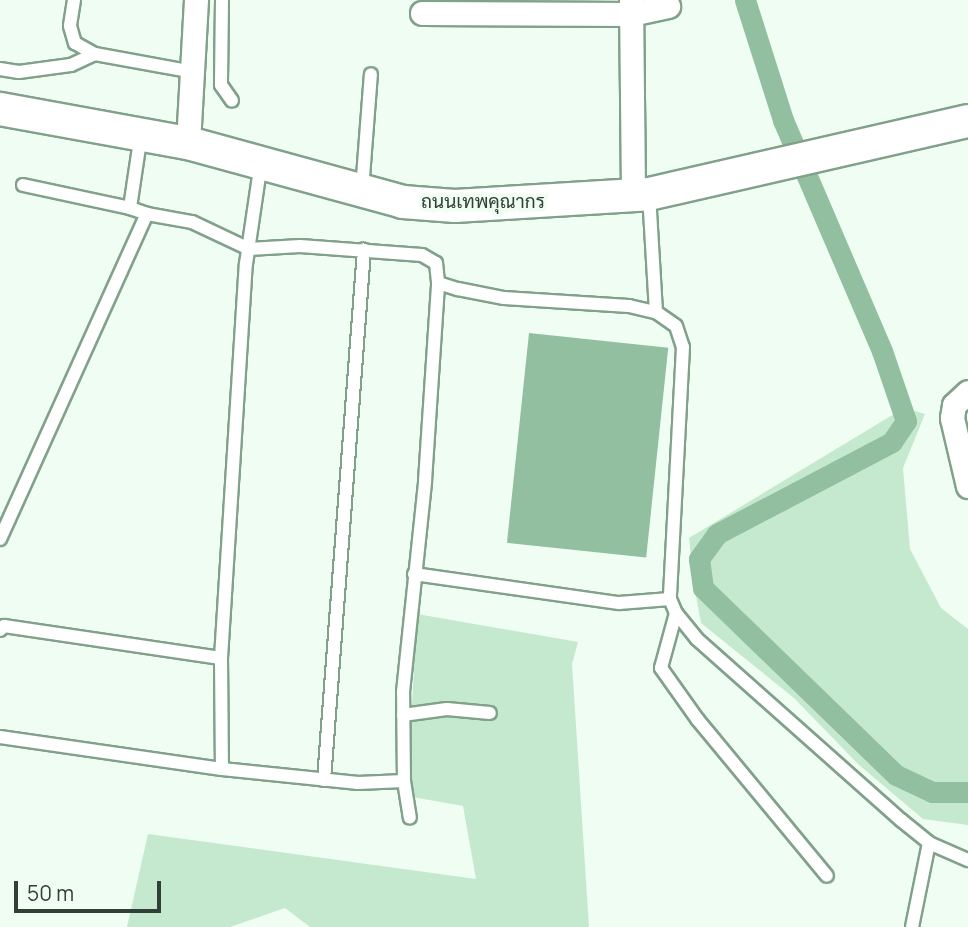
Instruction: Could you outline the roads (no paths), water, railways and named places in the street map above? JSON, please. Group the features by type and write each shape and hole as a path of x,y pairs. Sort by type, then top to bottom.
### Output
{"main road":[{"name":"ถนนเทพคุณากร","path":"0,109 188,143 403,202 455,206 641,194 968,121"}],"street":[{"path":"188,143 197,0"},
{"path":"422,13 667,6"},
{"path":"631,7 641,194"},
{"path":"968,392 954,405 952,418 968,486"}],"lane":[{"path":"74,0 70,26 75,43 95,54 194,72"},
{"path":"222,0 221,85 232,101"},
{"path":"0,69 19,72 71,65 95,54"},
{"path":"362,191 370,74"},
{"path":"130,208 141,134"},
{"path":"222,769 221,658 249,249 261,162"},
{"path":"23,185 192,222 249,249 300,246 432,257 438,283 403,715 404,781 410,818"},
{"path":"641,194 656,312"},
{"path":"0,538 146,214"},
{"path":"324,780 364,250"},
{"path":"438,283 480,295 656,312 676,326 683,347 670,599 676,613 697,639 929,843 968,860"},
{"path":"414,574 620,603 670,599"},
{"path":"676,613 661,668 698,720 827,876"},
{"path":"1,627 221,658"},
{"path":"403,715 447,709 490,713"},
{"path":"0,737 222,769 324,780 404,781"},
{"path":"912,927 929,843"}],"waterway":[{"path":"745,0 783,120 882,351 906,421 892,442 717,534 699,559 703,588 896,775 932,792 968,792"}]}
